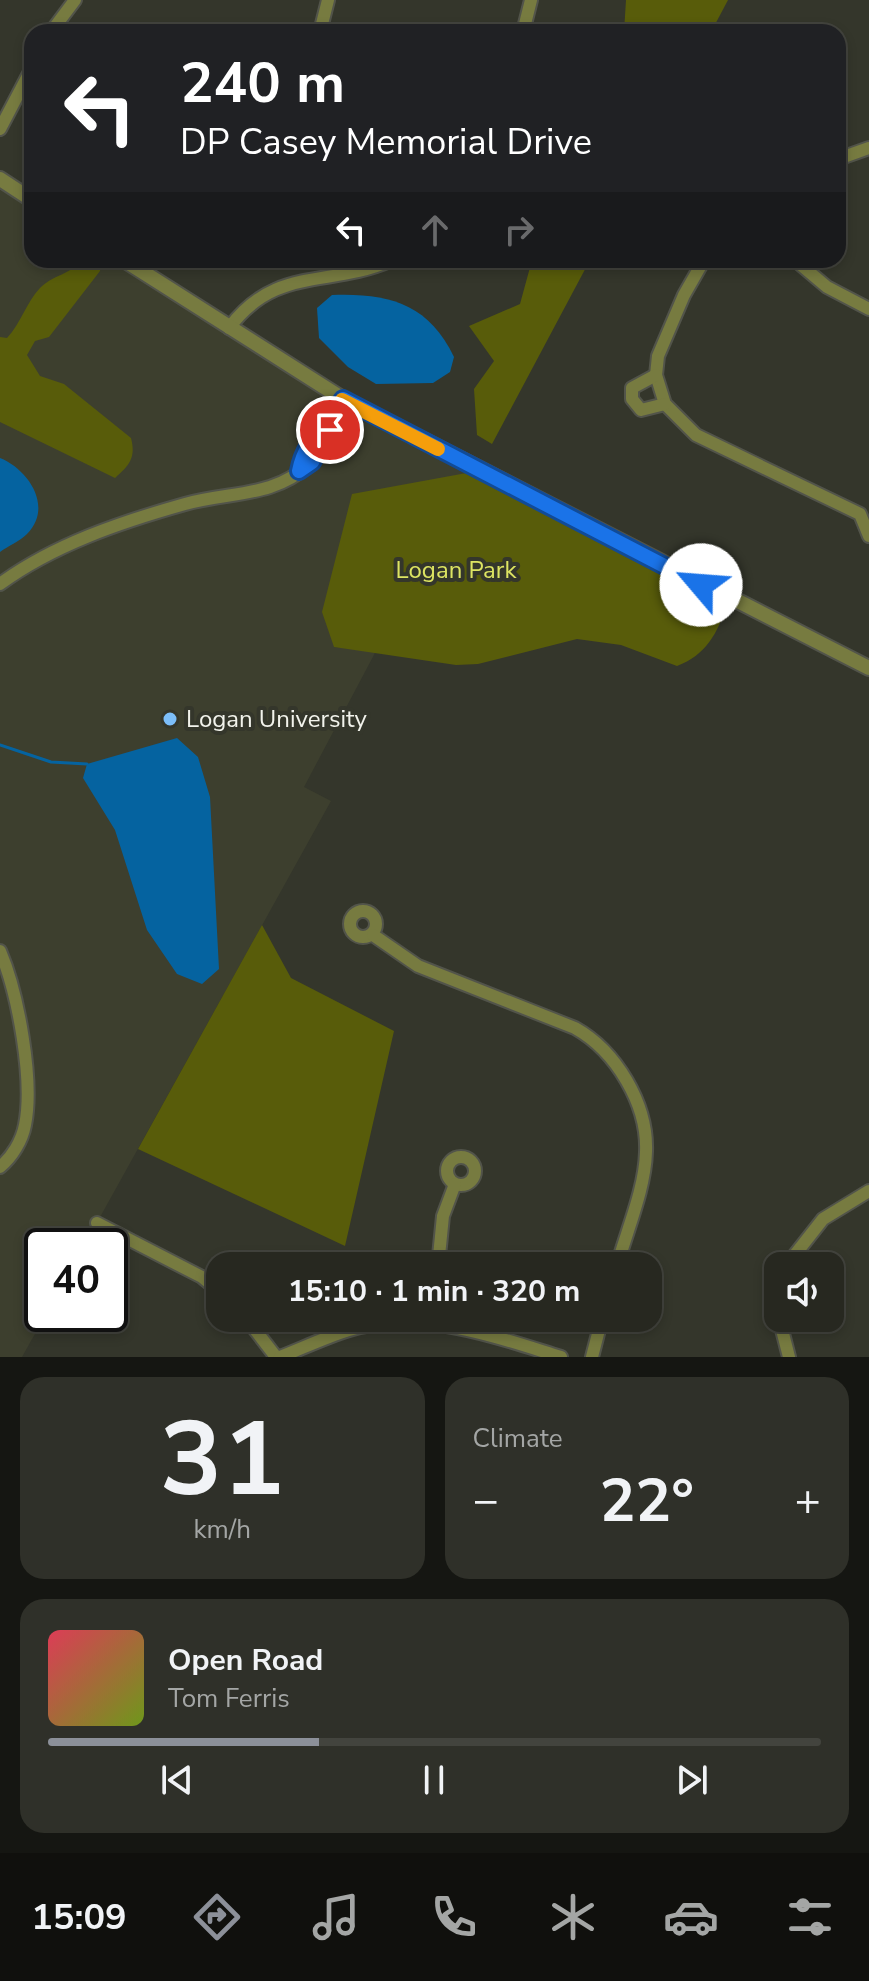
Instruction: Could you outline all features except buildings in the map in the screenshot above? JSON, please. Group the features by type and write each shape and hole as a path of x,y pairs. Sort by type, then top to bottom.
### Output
{"street":[{"path":"57,24 75,0"},
{"path":"322,24 328,0"},
{"path":"525,24 531,0"},
{"path":"0,129 24,83"},
{"path":"846,156 869,148"},
{"path":"0,179 24,195"},
{"path":"136,268 343,399 869,668"},
{"path":"229,328 244,309 268,291 360,268"},
{"path":"699,268 684,295 658,356 656,375 665,404 696,435 864,513 869,536"},
{"path":"804,268 827,287 869,309"},
{"path":"656,375 638,382 632,388 632,399 641,410 665,404"},
{"path":"0,584 24,566 90,537 221,494 274,488 299,471 302,455 319,426 331,419 343,399"},
{"path":"373,935 418,966 575,1028 595,1042 618,1067 637,1101 646,1150 620,1252"},
{"path":"0,1167 20,1141 27,1110 17,1011 1,953"},
{"path":"439,1252 443,1216 455,1184"},
{"path":"797,1252 823,1219 869,1191"},
{"path":"97,1223 206,1280"},
{"path":"257,1332 278,1357 347,1332"},
{"path":"480,1332 561,1357"},
{"path":"592,1357 598,1332"},
{"path":"783,1332 789,1357"}],"shaded area":[{"name":"Logan University","path":"0,187 24,203 24,268 124,268 315,391 472,472 334,647 376,651 304,787 331,801 94,1228 24,1228 24,1332 36,1332 22,1357 0,1357"}],"green space":[{"path":"626,0 728,0 715,24 624,24"},
{"path":"73,268 100,268 49,337 35,341 27,355 40,376 64,384 131,438 133,450 130,460 115,478 0,422 0,337 7,338 40,288"},
{"path":"530,268 586,268 492,444 477,435 474,389 494,361 469,326 520,304"},
{"name":"Logan Park","path":"472,472 727,605 709,642 696,656 677,666 621,645 577,639 478,664 456,665 334,647 322,612 352,494"},
{"path":"262,925 291,978 394,1031 345,1246 138,1149"}],"water":[{"path":"332,295 371,296 404,305 419,313 444,339 454,357 450,372 433,383 376,384 348,367 319,338 317,308"},
{"path":"0,458 28,480 38,501 38,512 27,534 0,552"},
{"path":"177,738 198,757 210,797 219,969 202,984 177,974 147,930 115,830 83,778 87,764"}],"waterway":[{"path":"0,745 51,762 87,764"}],"slow traffic":[{"path":"342,400 438,449"}],"place":[{"name":"Logan University","path":"170,719"}],"route":[{"path":"330,430 312,462 299,471 302,455 319,426 331,419 343,399 701,585"}]}
